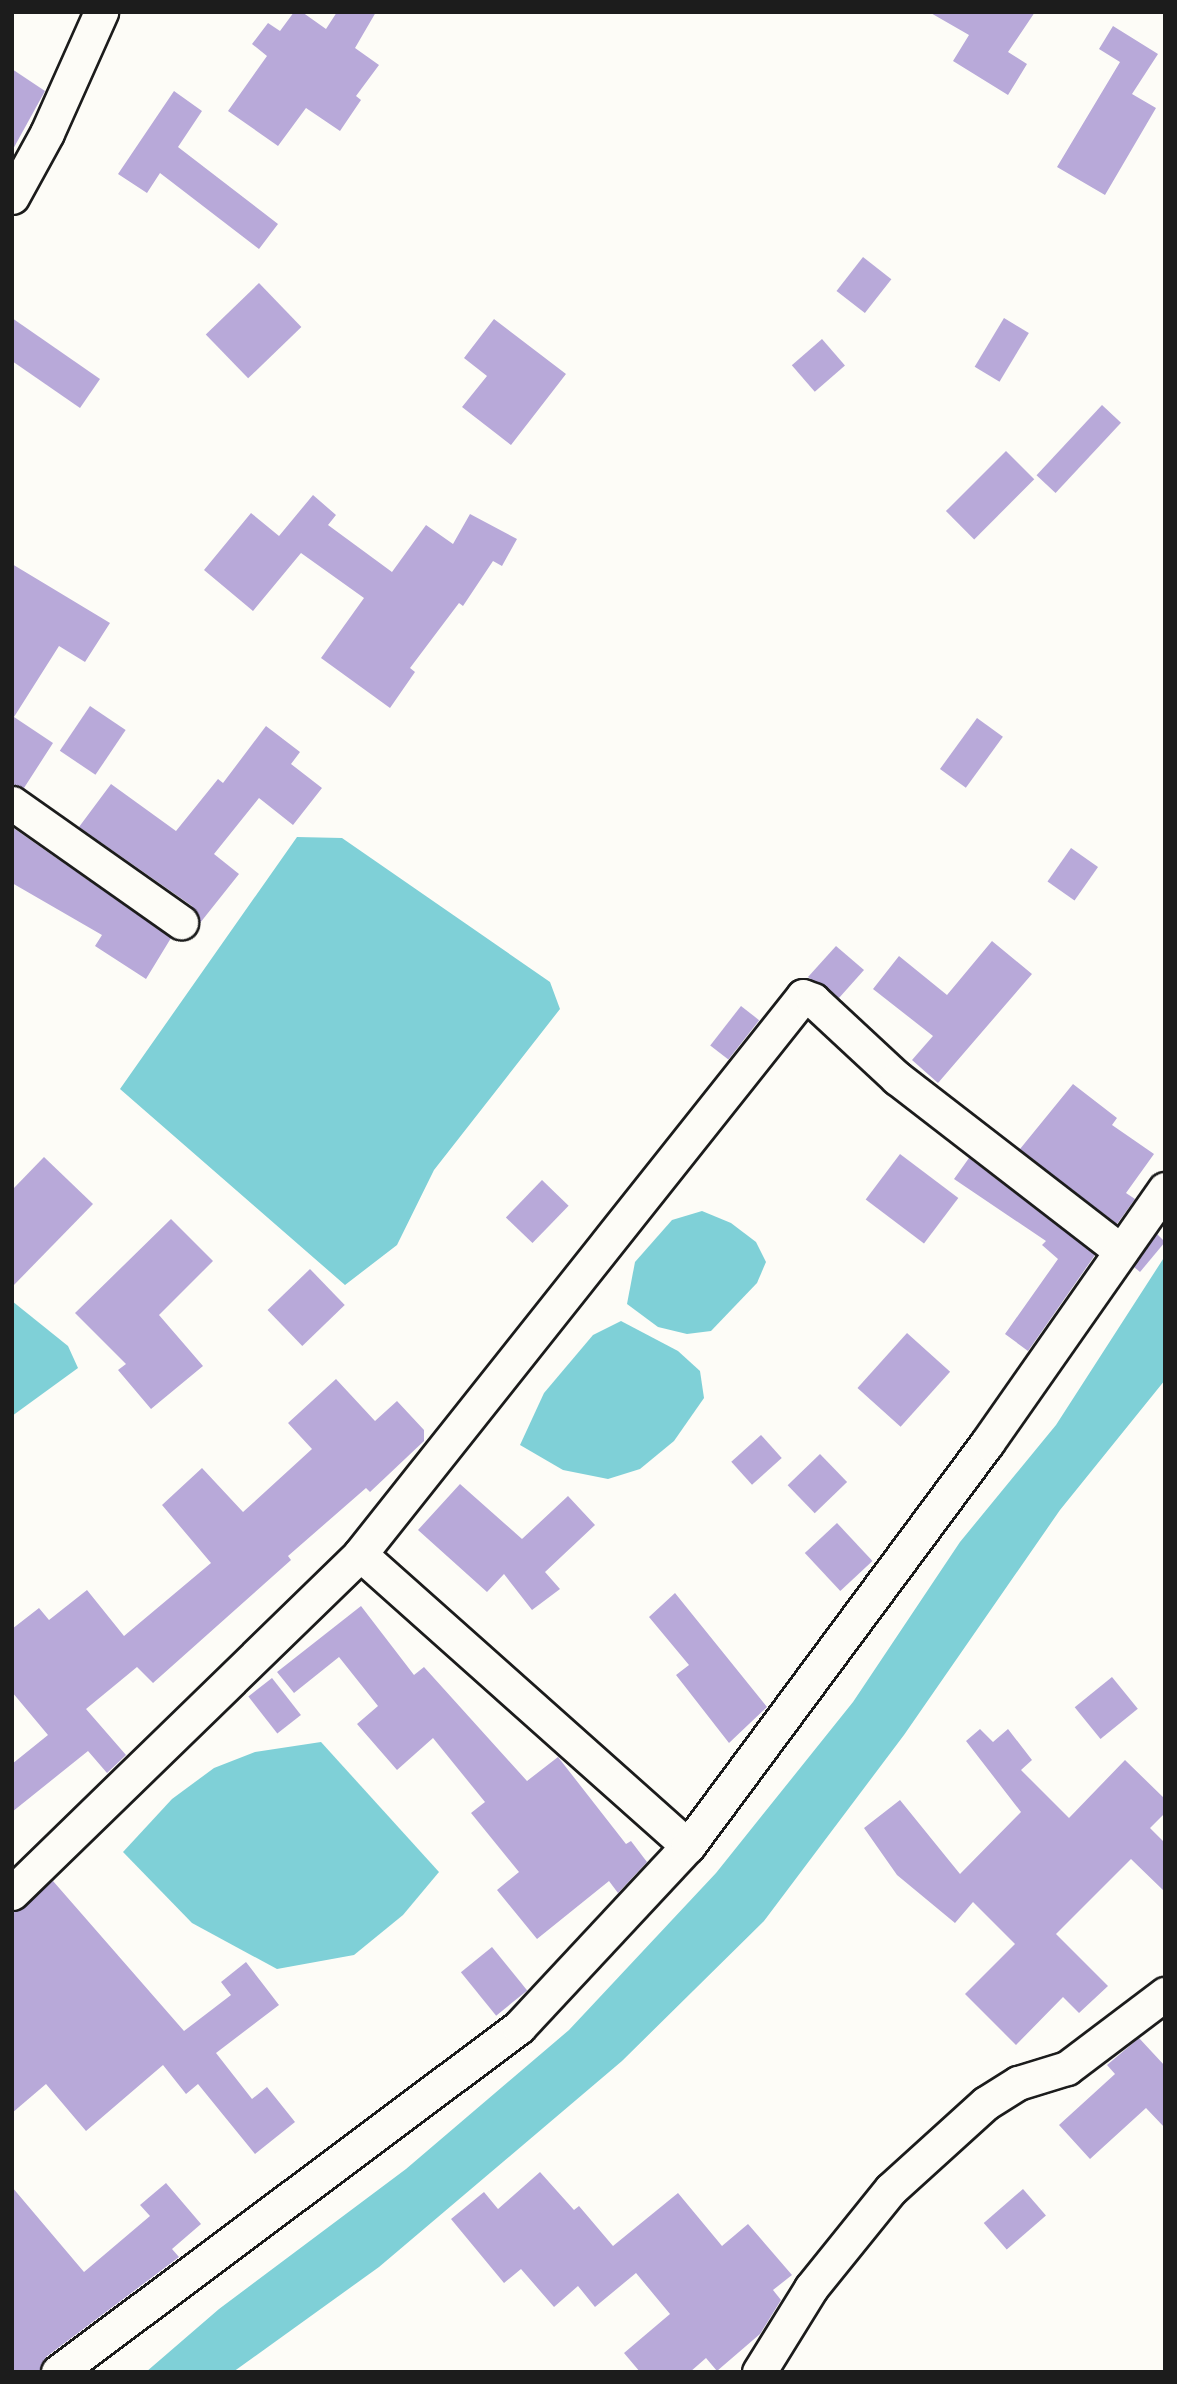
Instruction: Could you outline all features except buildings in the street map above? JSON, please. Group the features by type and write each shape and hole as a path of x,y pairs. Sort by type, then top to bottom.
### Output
{"street":[{"path":"12,197 47,133 101,12"},
{"path":"12,803 181,922"},
{"path":"12,1893 360,1554 803,996 813,1000 897,1078 1121,1251"},
{"path":"58,2372 519,2028 688,1846 987,1443 1165,1189"},
{"path":"360,1554 688,1846"},
{"path":"759,2372 811,2288 891,2189 986,2103 1018,2083 1067,2068 1165,1994"}],"water":[{"path":"297,837 342,838 550,982 560,1009 434,1170 397,1245 345,1285 120,1089"},
{"path":"702,1211 731,1223 756,1242 766,1262 757,1283 711,1331 687,1334 658,1327 627,1304 635,1262 672,1220"},
{"path":"1165,1256 1165,1380 1060,1510 904,1735 764,1921 622,2061 379,2267 233,2372 146,2372 219,2309 406,2169 569,2030 716,1873 853,1702 960,1542 1056,1425"},
{"path":"12,1301 68,1346 78,1368 12,1416"},
{"path":"621,1321 678,1351 700,1371 704,1398 674,1441 640,1469 608,1479 563,1470 520,1445 544,1393 593,1335"},
{"path":"321,1742 439,1872 403,1915 354,1955 277,1969 192,1923 123,1852 172,1799 214,1768 255,1752"}]}
